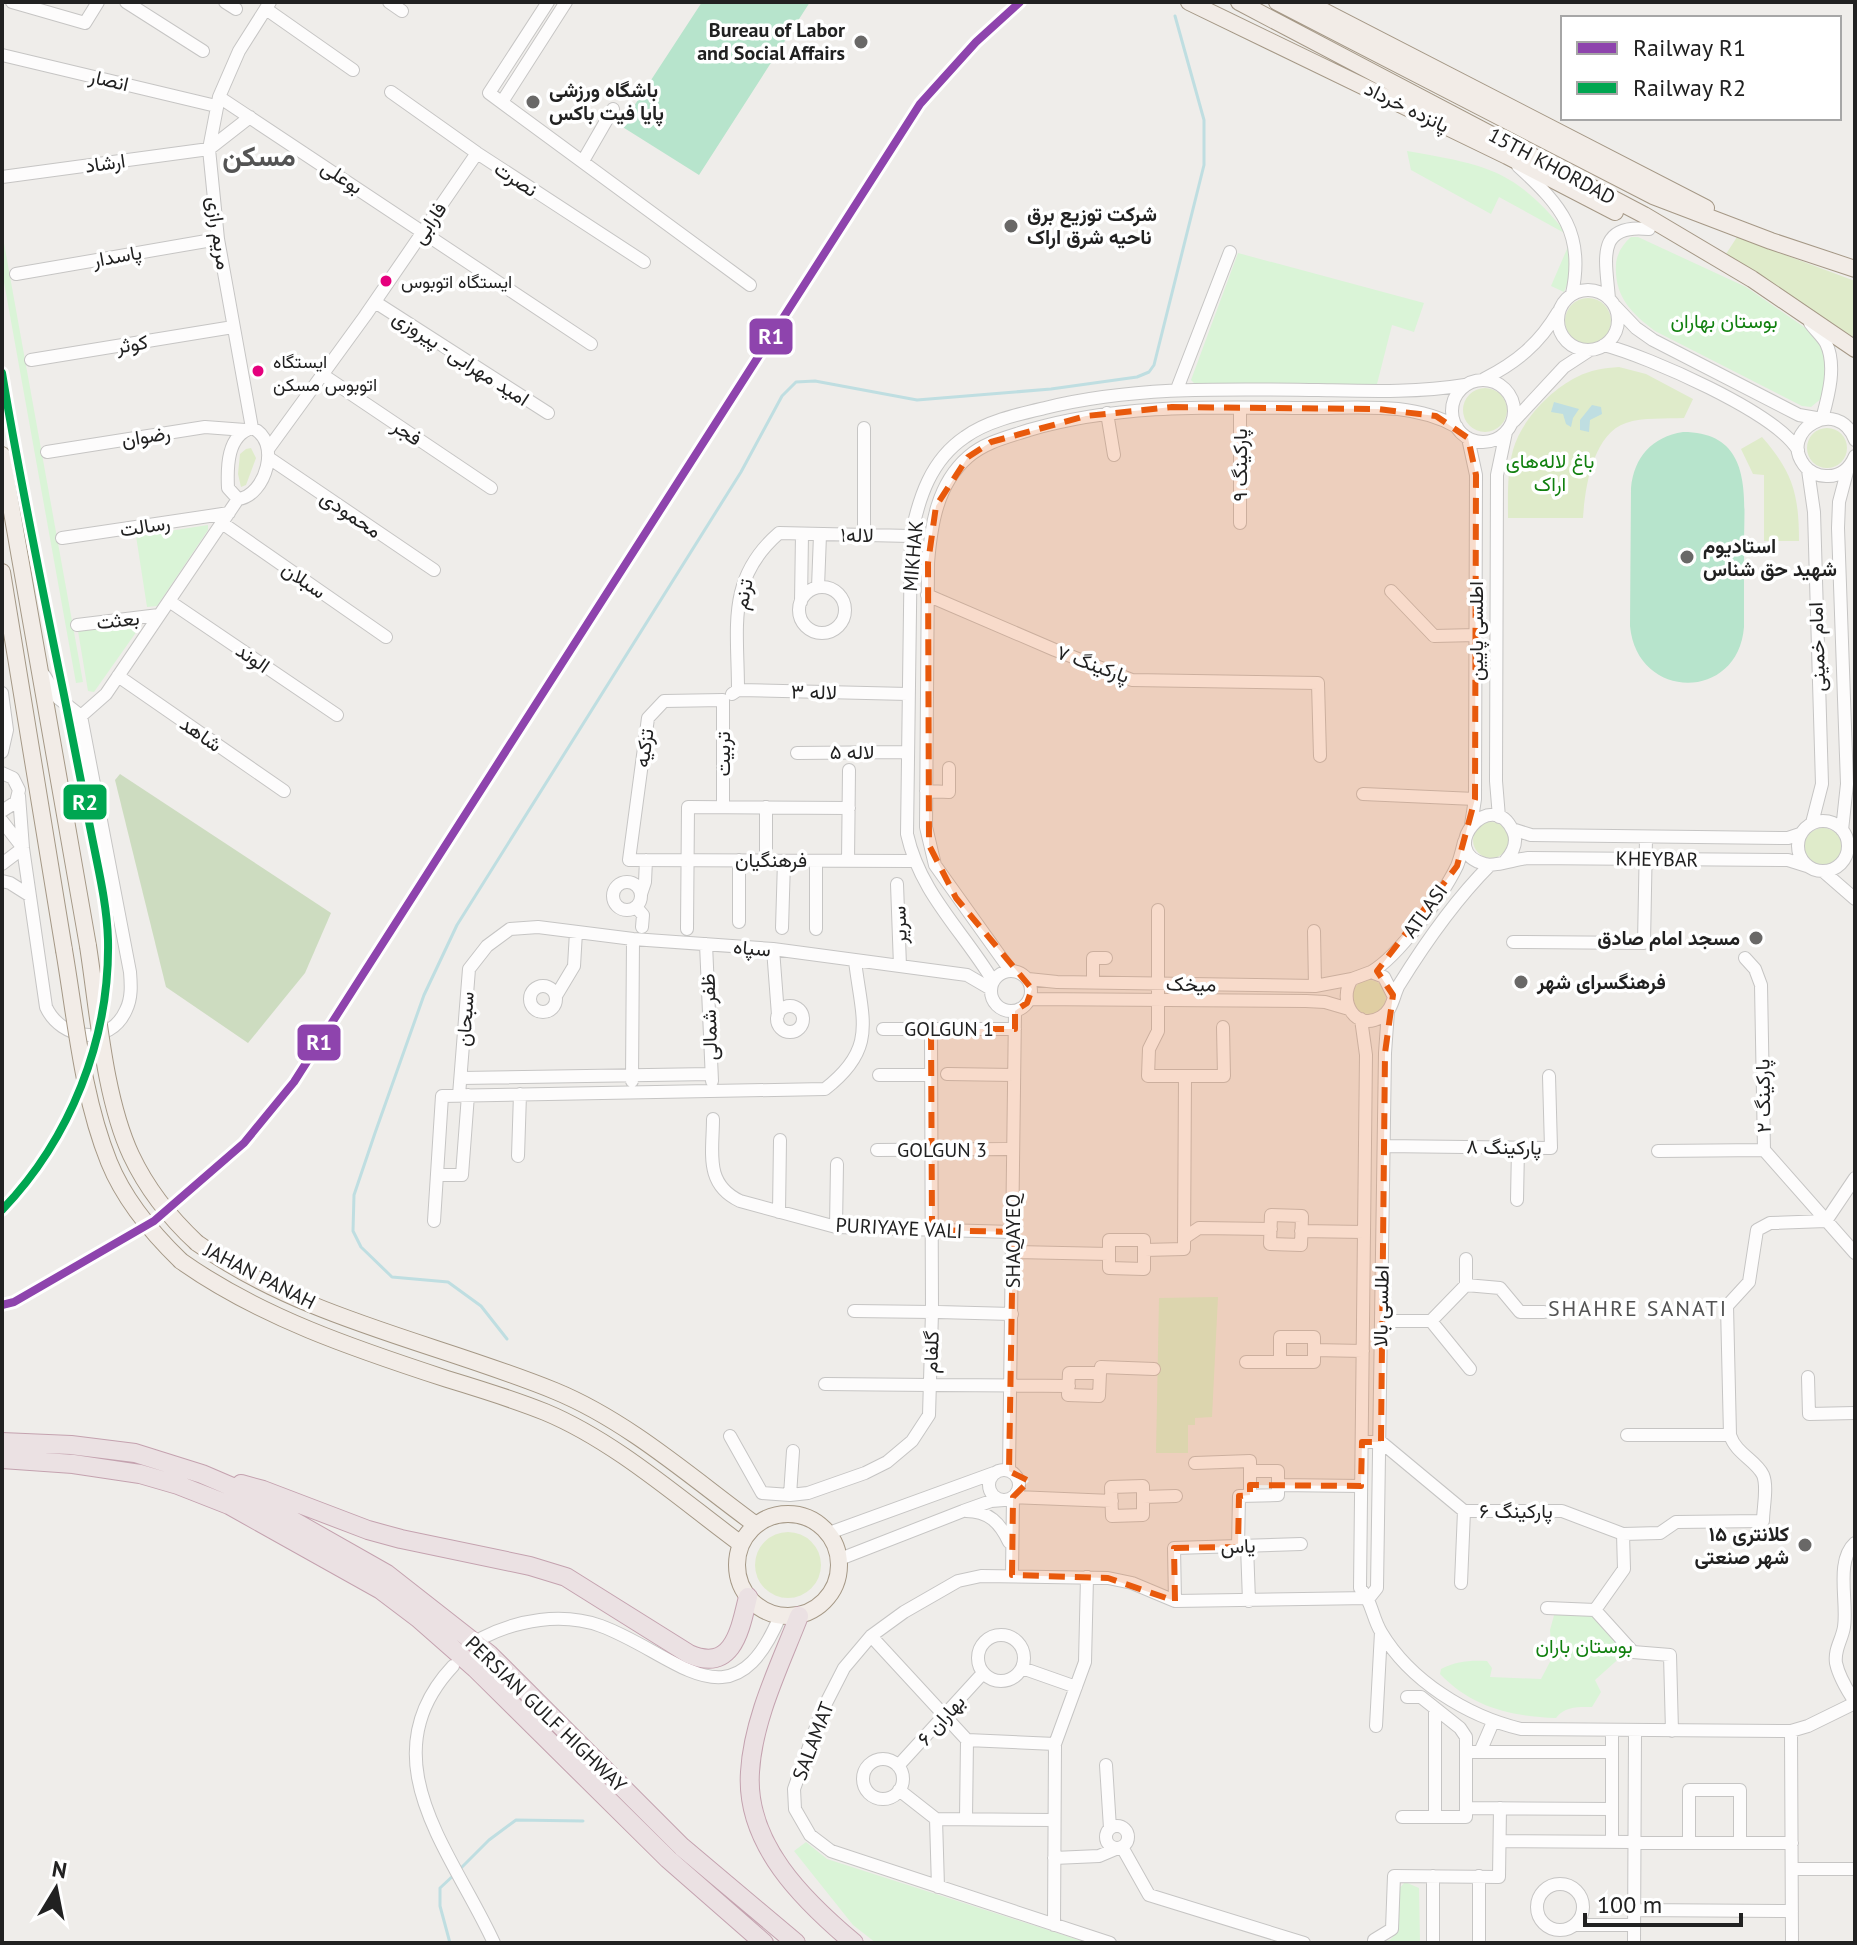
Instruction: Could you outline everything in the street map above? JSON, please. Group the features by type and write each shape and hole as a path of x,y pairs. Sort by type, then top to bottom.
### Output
{"highway":[{"name":"PERSIAN GULF HIGHWAY","path":"2,1442 71,1445 135,1453 202,1474 237,1489 387,1574 489,1654 682,1847 796,1943"},
{"name":"PERSIAN GULF HIGHWAY","path":"2,1459 73,1464 140,1474 178,1485 229,1505 381,1590 476,1669 668,1859 764,1943"},
{"path":"202,1474 263,1490 390,1536 530,1566 566,1577 702,1660 716,1658 730,1650 740,1630 748,1597"},
{"path":"790,1616 756,1737 749,1773 752,1807 768,1850 813,1908 854,1943"}],"main road":[{"name":"پانزده خرداد","path":"1189,2 1752,279"},
{"name":"15TH KHORDAD","path":"1239,2 1644,215 1752,279 1855,349"},
{"name":"15TH KHORDAD","path":"1277,2 1653,196 1855,269"},
{"path":"1306,2 1771,241"},
{"name":"JAHAN PANAH","path":"2,455 112,1088 131,1155 174,1222 222,1261 283,1293 380,1331 558,1392 602,1415 756,1525"},
{"name":"JAHAN PANAH","path":"2,572 94,1117 109,1164 157,1238 181,1261 209,1281 273,1314 371,1353 548,1413 621,1456 741,1544"},
{"path":"790,1514 815,1522 829,1533 840,1559 838,1578 830,1595 817,1608 790,1616 762,1610 748,1597 737,1572 741,1544 756,1525 772,1517 790,1514"}],"street":[{"path":"12,2 85,23 98,2"},
{"path":"126,2 203,51"},
{"path":"389,2 402,11"},
{"path":"548,2 489,93 750,285"},
{"path":"502,102 566,2"},
{"path":"268,6 353,70"},
{"name":"مریم رازی","path":"249,429 218,239 209,149 218,102 239,51 268,6"},
{"name":"انصار","path":"2,55 218,102"},
{"name":"نصرت","path":"391,92 477,153 644,262"},
{"name":"بوعلی","path":"218,102 250,117 591,344"},
{"path":"583,161 613,109"},
{"path":"209,149 250,117"},
{"name":"ارشاد","path":"2,177 209,149"},
{"name":"فارابی","path":"238,499 246,498 253,492 269,453 477,153"},
{"path":"1507,156 1542,188 1561,212 1577,246 1577,274 1572,294 1548,329 1522,357 1484,379 1465,385 1458,392 1452,409 1457,427 1468,438 1488,442 1509,428 1564,367 1604,345 1614,334 1618,325 1606,257 1609,241 1618,230 1632,227 1649,229"},
{"name":"پاسدار","path":"16,274 218,239"},
{"path":"1177,389 1230,252"},
{"path":"1572,294 1591,290 1612,302 1636,328 1653,340 1792,412 1837,420 1855,440"},
{"name":"امید مهرابی - پیروزی","path":"375,302 548,413"},
{"path":"1560,310 1558,319 1564,338 1580,349 1590,350"},
{"path":"1803,314 1826,345 1830,360 1829,395 1822,419"},
{"name":"کوثر","path":"31,360 233,327"},
{"name":"امام خمینی","path":"1604,345 1652,360 1771,422 1791,438 1808,470 1814,512 1822,784 1812,823"},
{"name":"فجر","path":"323,375 491,488"},
{"path":"1484,379 1494,381 1510,394 1514,403 1509,428"},
{"name":"MIKHAK","path":"992,985 924,883 913,861 907,834 911,536 920,501 935,468 964,437 984,426 1084,398 1177,389 1384,391 1465,385"},
{"name":"MIKHAK","path":"1010,970 935,865 926,827 930,531 936,506 951,477 968,457 991,442 1107,413 1172,407 1420,411 1457,427"},
{"name":"پارکینگ ۹","path":"1240,408 1240,523"},
{"path":"1107,413 1114,455"},
{"path":"1798,450 1802,433 1822,419"},
{"name":"رضوان","path":"47,452 205,427 249,429"},
{"path":"864,428 864,535"},
{"name":"اطلسی پایین","path":"1499,817 1496,781 1497,475 1509,428"},
{"path":"81,716 99,701 118,676 238,499 228,488 228,463 234,441 249,429"},
{"name":"محمودی","path":"249,429 263,434 269,453 434,570"},
{"name":"اطلسی پایین","path":"1468,438 1476,475 1475,799 1471,825"},
{"name":"امام خمینی","path":"1842,830 1851,784 1848,665 1838,515 1848,468 1855,456"},
{"path":"1808,470 1832,476 1848,468"},
{"name":"رسالت","path":"62,538 225,518"},
{"name":"سبلان","path":"225,518 386,637"},
{"name":"ترنم","path":"738,690 738,600 747,570 764,546 779,533 802,534"},
{"path":"801,602 810,590 818,587 832,589 842,600 844,614 838,627 824,632 809,629 800,617 802,534"},
{"name":"لاله۱","path":"802,534 911,536"},
{"path":"818,587 820,535"},
{"path":"1391,591 1434,636 1476,635"},
{"name":"پارکینگ ۷","path":"927,595 1132,680 1318,683 1320,756"},
{"name":"الوند","path":"169,601 337,715"},
{"path":"1476,608 1497,608"},
{"name":"بعثت","path":"77,625 159,615"},
{"path":"2,773 17,783 29,895 49,1014 61,1027 76,1034 93,1035 109,1029 126,1010 130,972 81,716 58,698 41,669"},
{"name":"شاهد","path":"118,676 284,791"},
{"path":"723,700 738,690"},
{"name":"لاله ۳","path":"738,690 908,694"},
{"path":"2,693 7,730 2,752"},
{"name":"تربیت","path":"723,700 723,807"},
{"name":"تزکیه","path":"629,860 648,718 664,701 723,700"},
{"name":"لاله ۵","path":"797,753 908,752"},
{"path":"926,791 949,792 949,768"},
{"path":"848,861 849,770"},
{"path":"1363,794 1475,799"},
{"path":"2,811 12,807 19,796"},
{"path":"687,929 688,807 849,808"},
{"path":"766,807 766,860"},
{"path":"1484,816 1499,817 1512,829 1515,845 1506,860 1490,865 1475,860 1466,847 1465,839 1471,825 1484,816"},
{"path":"2,821 23,848"},
{"path":"1855,865 1848,853 1847,837 1829,821 1812,823 1800,834 1798,852 1807,866 1824,872 1855,899"},
{"name":"KHEYBAR","path":"1512,829 1531,835 1646,838 1788,838 1800,834"},
{"path":"1513,942 1644,943 1646,838"},
{"name":"ATLASI","path":"1371,972 1391,957 1431,906 1457,866 1465,839"},
{"path":"2,864 23,848"},
{"path":"1824,872 1839,866 1848,853"},
{"name":"فرهنگیان","path":"629,860 913,861"},
{"path":"636,907 645,882 646,860"},
{"path":"739,860 739,922"},
{"name":"KHEYBAR","path":"1506,860 1788,860 1807,866"},
{"path":"782,928 784,861"},
{"path":"816,861 816,929"},
{"name":"ATLASI","path":"1393,995 1446,917 1490,865"},
{"path":"2,881 29,895"},
{"path":"636,907 627,910 618,907 613,900 613,890 619,883 628,881 637,885 641,894"},
{"name":"سریر","path":"897,884 900,966"},
{"path":"636,907 643,915 642,927"},
{"path":"1158,910 1158,1031 1149,1049 1148,1076 1224,1076 1223,1027"},
{"name":"سپاه","path":"510,929 538,927 633,939 773,949 967,975 992,985"},
{"name":"سبحان","path":"437,1175 462,1175 461,1078 469,969 487,946 510,929"},
{"path":"1314,931 1315,986"},
{"path":"556,996 574,966 576,932"},
{"path":"632,1092 633,939"},
{"name":"ظفر شمالی","path":"706,944 713,1091"},
{"path":"773,949 778,1015"},
{"path":"1093,983 1093,958 1106,958"},
{"name":"پارکینگ ۲","path":"1745,958 1755,969 1761,985 1764,1150 1855,1253"},
{"path":"434,1221 442,1096 825,1089 846,1073 861,1048 864,1029 855,961"},
{"path":"1002,972 1020,972 1028,979 1032,989 1024,1007 1015,1011 1000,1008 995,1003 992,985 1002,972"},
{"path":"1371,972 1384,977 1393,995 1388,1011 1376,1019 1361,1019 1349,1009 1345,993 1352,979 1371,972"},
{"name":"میخک","path":"1028,979 1093,983 1315,986 1352,979"},
{"name":"میخک","path":"1030,999 1315,1002 1349,1009"},
{"name":"SHAQAYEQ","path":"1009,1471 1015,1011"},
{"name":"اطلسی بالا","path":"1369,1598 1377,1588 1388,1011"},
{"name":"اطلسی بالا","path":"1361,1019 1366,1055 1360,1588 1369,1598 1372,1614 1381,1632 1407,1666 1474,1714 1521,1729 1791,1731 1855,1703"},
{"name":"GOLGUN 1","path":"883,1029 1015,1029"},
{"name":"گلفام","path":"790,1495 808,1493 887,1462 912,1441 929,1415 935,1312 931,1029"},
{"path":"461,1078 711,1074"},
{"path":"947,1074 1014,1075"},
{"path":"879,1075 931,1075"},
{"path":"1144,1250 1184,1249 1185,1076"},
{"name":"پارکینگ ۸","path":"1384,1146 1551,1148 1549,1076"},
{"path":"518,1156 520,1094"},
{"name":"PURIYAYE VALI","path":"713,1119 713,1172 725,1194 740,1201 836,1227 1013,1232"},
{"path":"779,1212 780,1140"},
{"path":"1517,1200 1518,1148"},
{"name":"GOLGUN 3","path":"877,1150 1007,1149"},
{"path":"1658,1151 1764,1150"},
{"path":"836,1227 837,1164"},
{"path":"1595,1610 1624,1569 1623,1534 1660,1533 1676,1522 1763,1521 1764,1478 1733,1444 1730,1435 1727,1310 1729,1303 1749,1282 1757,1230 1770,1223 1826,1221 1855,1178"},
{"path":"1271,1215 1302,1216 1301,1245 1270,1244 1271,1229 1271,1215"},
{"path":"1184,1238 1199,1228 1271,1229"},
{"path":"1301,1231 1364,1232"},
{"path":"1109,1240 1144,1240 1144,1250 1144,1269 1109,1268 1109,1240"},
{"path":"1013,1252 1109,1254"},
{"path":"1381,1321 1431,1321 1466,1285 1466,1259"},
{"path":"1466,1285 1500,1288 1520,1312 1544,1312"},
{"path":"854,1311 1012,1314"},
{"path":"1431,1321 1470,1369"},
{"path":"1246,1362 1280,1362 1314,1362 1314,1337 1280,1337 1280,1362"},
{"path":"1314,1350 1363,1351"},
{"path":"1100,1373 1069,1373 1068,1395 1099,1396 1101,1367 1154,1369"},
{"path":"1808,1377 1809,1414 1855,1413"},
{"path":"825,1384 1069,1386"},
{"path":"1627,1435 1730,1435"},
{"path":"730,1436 762,1493 790,1495 793,1451"},
{"path":"1362,1442 1381,1442"},
{"name":"پارکینگ ۶","path":"1381,1442 1464,1511 1562,1511 1623,1534"},
{"path":"1195,1463 1250,1461 1250,1495"},
{"path":"829,1533 994,1473 1009,1471 1019,1483 1009,1498 1012,1575 1108,1578 1132,1583 1175,1601 1369,1598"},
{"path":"1249,1601 1239,1496 1278,1495 1278,1471 1250,1471"},
{"path":"994,1473 989,1481 989,1490 995,1498 1112,1501"},
{"path":"1278,1485 1361,1486"},
{"path":"1143,1486 1143,1497 1143,1515 1112,1516 1111,1487 1143,1486"},
{"path":"1143,1497 1176,1496"},
{"path":"840,1559 963,1511 1009,1498"},
{"path":"963,1511 989,1515 1003,1530 1011,1545"},
{"path":"1461,1583 1464,1511"},
{"path":"1855,1543 1847,1554 1845,1566 1844,1627 1836,1649 1836,1662 1855,1703"},
{"name":"یاس","path":"1175,1601 1174,1548 1301,1544"},
{"name":"SALAMAT","path":"1012,1575 981,1576 958,1581 904,1612 871,1636 844,1668 821,1713 794,1789 795,1809 810,1835 831,1851 1110,1943"},
{"path":"1054,1925 1055,1744 1085,1662 1087,1577"},
{"path":"1547,1608 1595,1610 1633,1652 1670,1655 1672,1731"},
{"path":"482,1638 506,1626 526,1622 576,1621 601,1626 702,1676 722,1679 738,1674 762,1653 790,1616"},
{"path":"1376,1726 1381,1632"},
{"path":"871,1636 967,1740 966,1818"},
{"path":"1010,1637 1024,1654 1022,1668 1018,1675 1004,1681 989,1678 979,1666 979,1651 988,1639 1010,1637"},
{"path":"453,1666 441,1679 423,1710 415,1768 422,1798 440,1842 494,1943"},
{"path":"1022,1668 1076,1687"},
{"name":"بهاران ۶","path":"898,1766 983,1673"},
{"path":"1407,1697 1421,1697 1460,1728 1473,1752"},
{"path":"1435,1709 1435,1817"},
{"path":"1402,1817 1466,1817 1473,1752 1493,1722"},
{"path":"1612,1730 1612,1842"},
{"path":"1634,1943 1635,1731"},
{"path":"1791,1731 1792,1943"},
{"path":"967,1740 1055,1744"},
{"path":"1473,1752 1612,1752"},
{"path":"887,1759 898,1766 903,1778 899,1790 881,1799 869,1794 863,1782 865,1769 874,1760 887,1759"},
{"path":"1054,1858 1099,1856 1128,1842 1127,1831 1121,1826 1110,1828 1106,1765"},
{"path":"899,1790 936,1819 1054,1820"},
{"path":"1689,1842 1689,1790 1740,1790 1740,1842"},
{"path":"1466,1808 1612,1809"},
{"path":"1374,1943 1392,1929 1394,1876 1499,1877 1500,1808"},
{"path":"936,1819 938,1887"},
{"path":"1500,1841 1792,1843"},
{"path":"1120,1848 1149,1895 1303,1943"},
{"path":"1792,1869 1855,1869"},
{"path":"1433,1876 1433,1943"},
{"path":"1479,1876 1479,1943"},
{"path":"1634,1910 1792,1911"},
{"path":"1575,1925 1634,1925"}],"highlighted area":[{"path":"1172,407 1378,409 1436,416 1468,438 1476,475 1475,799 1457,866 1377,971 1393,995 1385,1053 1381,1442 1362,1442 1361,1486 1250,1485 1250,1495 1239,1496 1238,1547 1174,1548 1175,1601 1108,1578 1012,1575 1013,1497 1029,1481 1009,1471 1013,1232 932,1230 931,1029 1015,1029 1015,1011 1027,1003 1032,989 956,898 929,845 928,563 936,506 968,457 991,442 1086,416"}],"green space":[{"path":"702,2 810,2 699,175 621,126"},
{"path":"1407,151 1479,166 1498,174 1532,196 1568,235 1499,197 1491,214 1411,170"},
{"path":"2,232 83,682 76,683 2,271"},
{"name":"بوستان بهاران","path":"1631,237 1638,237 1746,287 1817,336 1826,349 1828,393 1811,407 1802,406 1646,324 1621,295 1616,275 1618,256"},
{"path":"1737,237 1855,281 1855,338 1726,254"},
{"path":"1570,242 1576,263 1564,292 1551,286"},
{"path":"1238,253 1424,303 1414,332 1392,325 1377,384 1195,384 1191,380"},
{"path":"1588,298 1604,305 1611,321 1604,337 1588,344 1572,337 1565,321 1572,305"},
{"name":"باغ لاله‌های اراک","path":"1619,367 1646,374 1693,399 1684,418 1640,420 1615,429 1598,450 1593,463 1583,518 1508,518 1511,458 1517,439 1530,418 1547,398 1567,383 1592,371"},
{"path":"1485,388 1501,394 1507,410 1501,426 1485,432 1469,426 1463,410 1469,394"},
{"path":"1827,428 1841,434 1847,448 1841,462 1827,468 1813,462 1807,448 1813,434"},
{"name":"استادیوم شهید حق شناس","path":"1683,432 1705,435 1721,442 1732,453 1739,467 1744,502 1744,627 1738,652 1725,669 1707,679 1687,683 1668,679 1650,668 1637,651 1630,626 1633,477 1646,450 1662,438"},
{"path":"1762,437 1781,462 1792,485 1798,510 1799,541 1764,541 1764,475 1753,474 1741,449"},
{"path":"251,448 256,458 246,485 241,487 238,474 240,454"},
{"path":"208,525 208,530 157,606 147,607 136,536"},
{"path":"134,625 137,631 94,692 88,691 78,631"},
{"path":"120,774 331,913 305,973 248,1043 166,987 115,780"},
{"path":"1491,822 1504,827 1509,840 1504,853 1491,858 1478,853 1473,840 1478,827"},
{"path":"1823,828 1836,834 1842,847 1836,860 1823,866 1810,860 1804,847 1810,834"},
{"path":"1369,980 1381,985 1386,997 1381,1009 1369,1014 1357,1009 1352,997 1357,985"},
{"path":"1218,1297 1212,1417 1195,1418 1195,1425 1188,1425 1188,1453 1156,1453 1159,1298"},
{"path":"781,1532 795,1532 807,1537 816,1546 821,1565 819,1578 812,1589 795,1598 781,1598 769,1593 760,1584 755,1572 755,1558 760,1546 769,1537"},
{"name":"بوستان باران","path":"1556,1608 1578,1611 1599,1619 1609,1625 1621,1643 1624,1654 1595,1680 1601,1692 1592,1707 1568,1709 1556,1718 1508,1712 1466,1695 1440,1674 1441,1669 1458,1663 1487,1661 1492,1668 1490,1677 1541,1679 1552,1658 1550,1630"},
{"path":"806,1842 827,1859 1088,1943 876,1943 853,1925 794,1851"},
{"path":"1405,1882 1419,1888 1420,1943 1379,1943 1390,1940 1397,1932 1398,1890"}],"water":[{"path":"1554,402 1579,409 1571,427 1566,424 1563,414 1551,412"},
{"path":"1592,405 1601,407 1602,414 1590,420 1589,432 1580,430 1580,420"}],"waterway":[{"path":"507,1339 481,1306 448,1282 392,1277 361,1247 353,1231 354,1195 375,1133 424,995 457,925 741,472 782,396 796,382 815,381 917,400 1051,389 1137,377 1149,372 1154,365 1204,165 1204,120 1175,16"},
{"path":"460,1869 489,1840 516,1820 583,1821"},
{"path":"450,1943 440,1906 440,1888 455,1874"}],"railway":[{"path":"2,373 102,886 108,940 102,1014 81,1086 48,1152 2,1210"}],"rail line":[{"name":"R1","path":"2,1305 14,1302 154,1221 244,1143 294,1082 920,104 976,42 1020,2"},
{"name":"R2","path":"2,373 102,886 108,940 102,1014 81,1086 48,1152 2,1210"}],"place":[{"name":"Bureau of Labor and Social Affairs","path":"861,42"},
{"name":"باشگاه ورزشی پایا فیت باکس","path":"533,102"},
{"name":"شرکت توزیع برق ناحیه شرق اراک","path":"1011,226"},
{"name":"ایستگاه اتوبوس","path":"386,281"},
{"name":"ایستگاه اتوبوس مسکن","path":"258,371"},
{"name":"استادیوم شهید حق شناس","path":"1687,557"},
{"name":"مسجد امام صادق","path":"1756,938"},
{"name":"فرهنگسرای شهر","path":"1521,982"},
{"name":"کلانتری ۱۵ شهر صنعتی","path":"1805,1545"}],"district":[{"name":"مسکن","path":"259,155"},
{"name":"SHAHRE SANATI","path":"1638,1308"}]}
